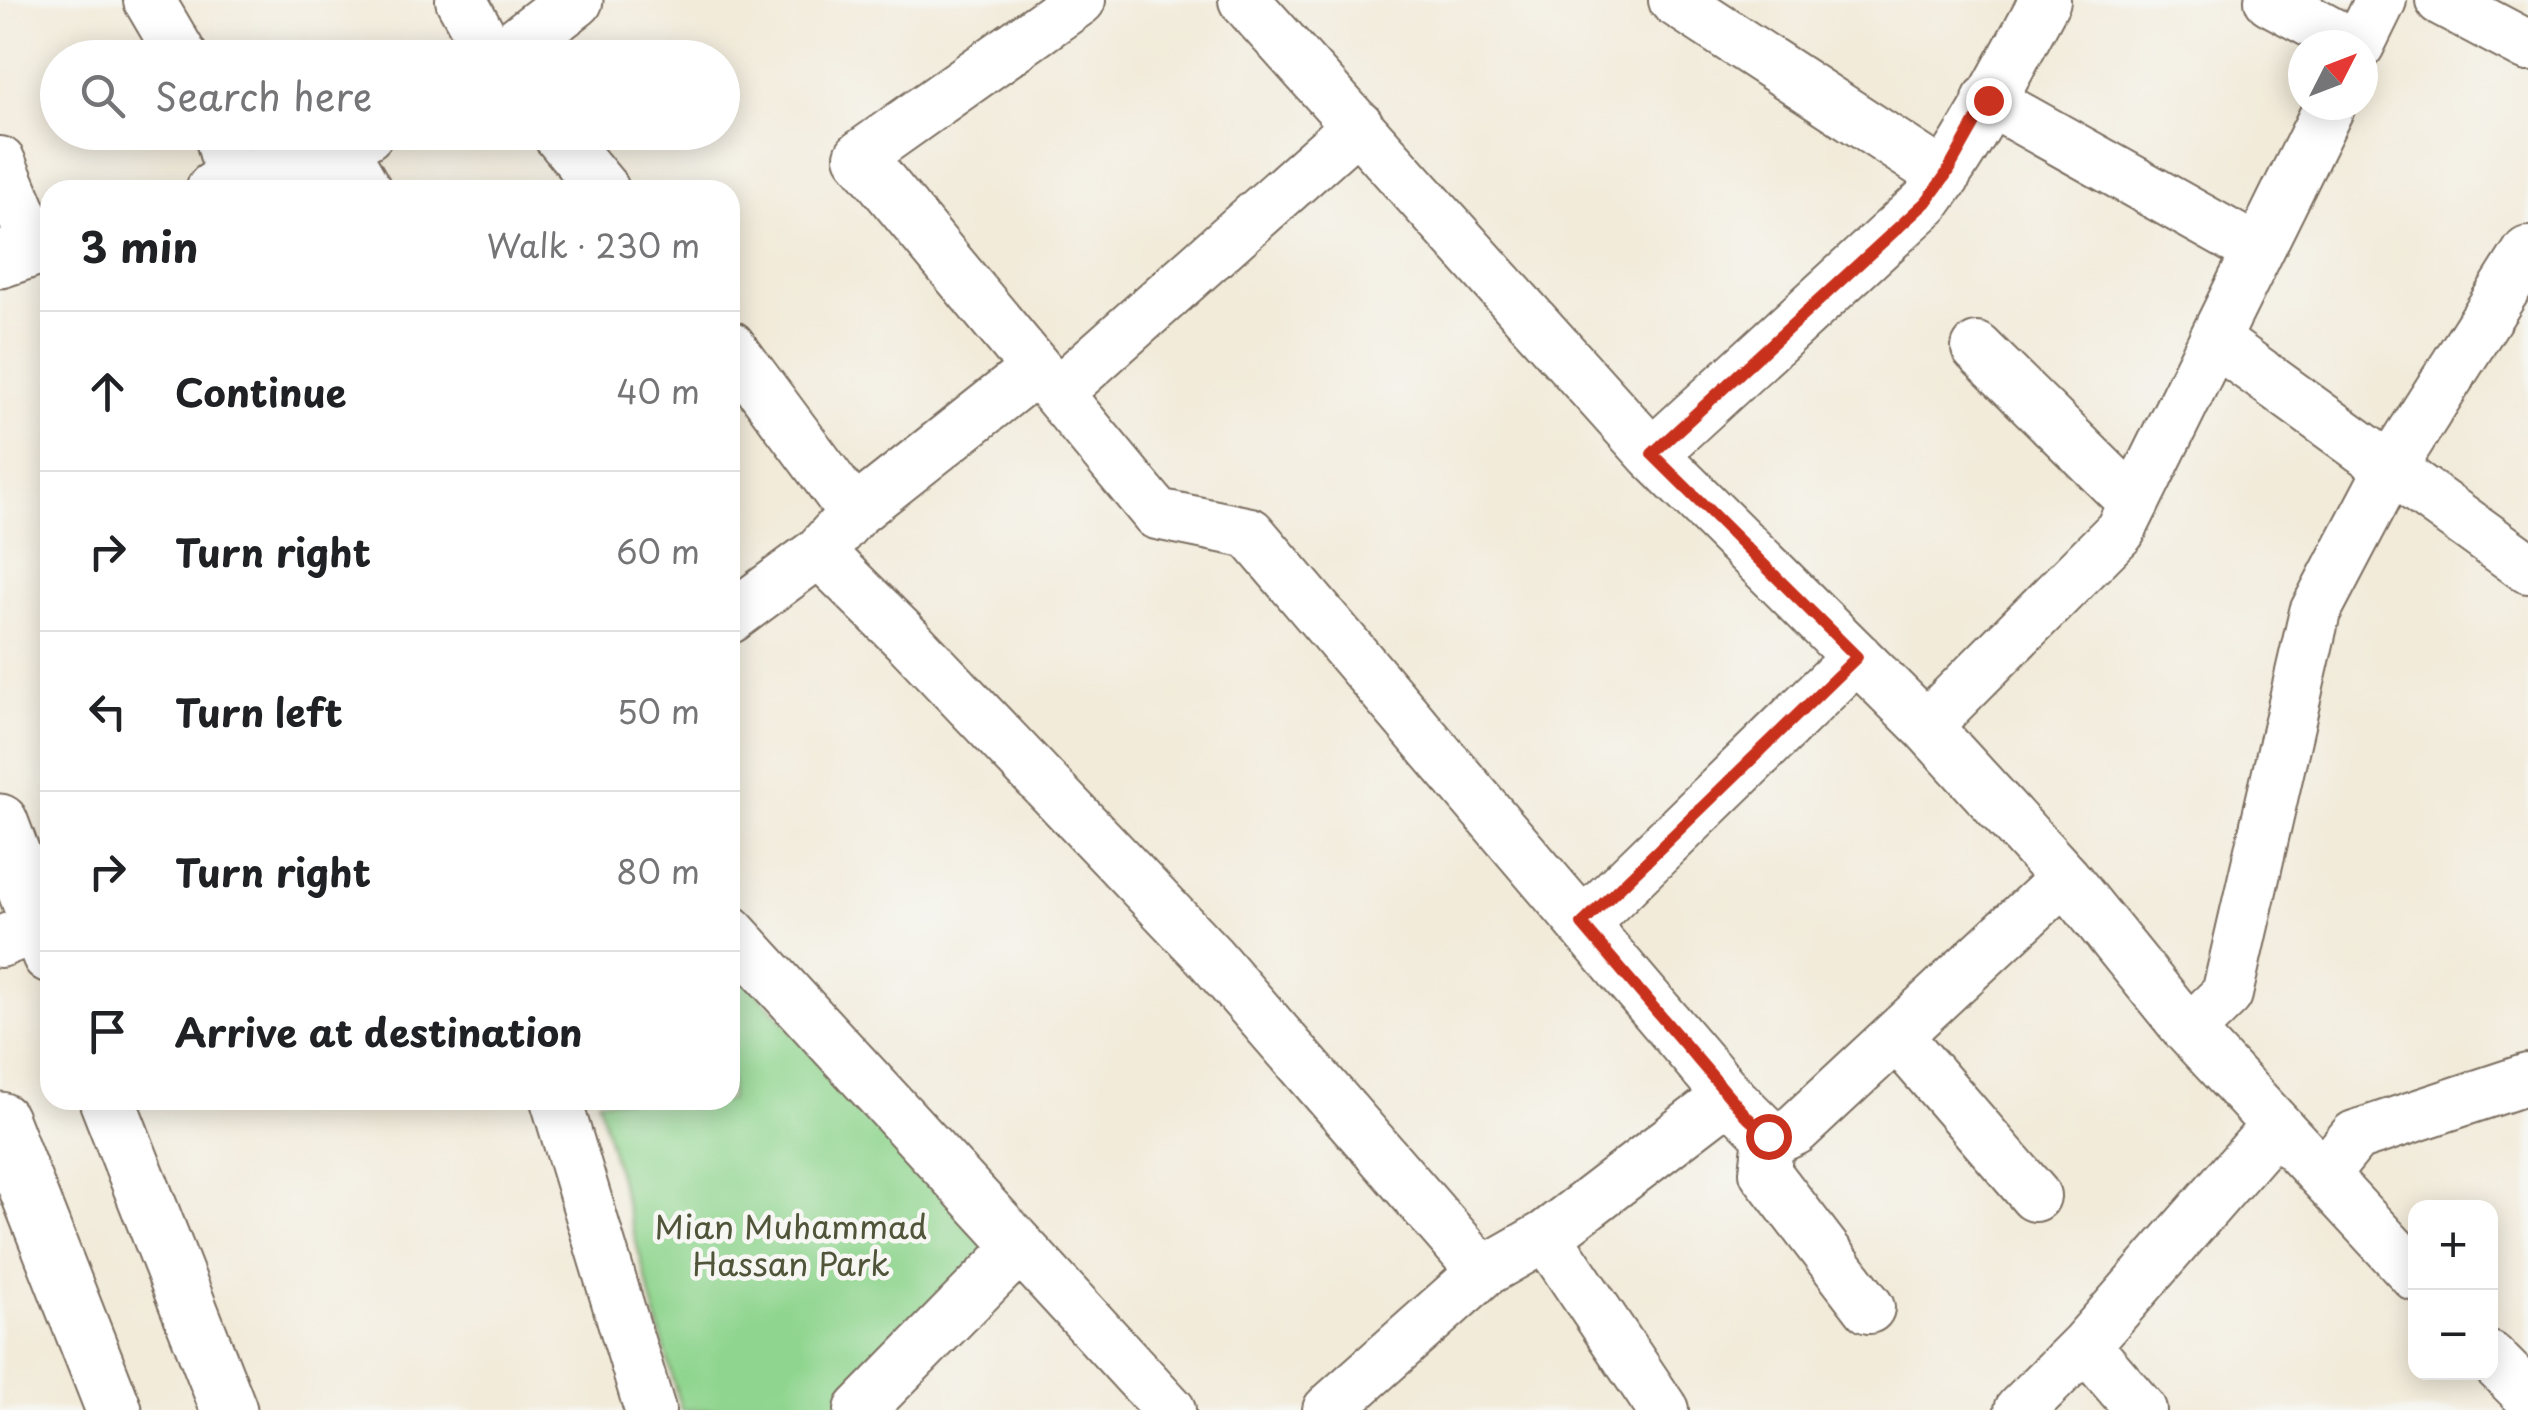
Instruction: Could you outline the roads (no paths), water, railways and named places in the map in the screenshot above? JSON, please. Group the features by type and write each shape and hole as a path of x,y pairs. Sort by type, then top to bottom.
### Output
{"main road":[{"path":"521,40 575,0"},
{"path":"225,174 358,156"},
{"path":"0,822 35,937"},
{"path":"111,1110 229,1410"},
{"path":"5,1147 114,1410"}],"street":[{"path":"149,0 172,40"},
{"path":"460,0 485,40"},
{"path":"1080,0 860,156 1157,514 1250,533 1729,1096 1768,1136 1782,1136 1794,1130 2064,878"},
{"path":"1244,0 1652,454 1926,726 2064,878 2188,1030 2408,1267"},
{"path":"1674,0 1945,176"},
{"path":"1652,454 1926,202 1945,176 2045,0"},
{"path":"2270,0 2327,30"},
{"path":"2364,30 2381,0"},
{"path":"2441,0 2528,46"},
{"path":"1988,100 2258,251"},
{"path":"1926,726 2120,531 2323,120"},
{"path":"740,610 818,552 854,513 1046,381 1358,124"},
{"path":"571,150 596,180"},
{"path":"0,162 29,250"},
{"path":"2188,1030 2227,994 2315,612 2390,468 2528,252"},
{"path":"2214,340 2528,568"},
{"path":"1978,348 2134,503"},
{"path":"740,359 854,513"},
{"path":"818,552 910,641 1209,956 1482,1272"},
{"path":"1582,924 1857,657"},
{"path":"740,942 1170,1410"},
{"path":"1898,1036 2035,1196"},
{"path":"2324,1174 2355,1136 2528,1079"},
{"path":"1328,1410 1482,1272 1546,1236 1729,1096"},
{"path":"559,1110 650,1410"},
{"path":"2020,1410 2084,1346 2275,1127"},
{"path":"1768,1136 1765,1172 1869,1308"},
{"path":"1546,1236 1662,1410"},
{"path":"860,1410 1019,1248"},
{"path":"2084,1346 2141,1410"},
{"path":"2498,1364 2528,1396"}],"park label":[{"name":"Mian Muhammad Hassan Park","path":"791,1244"}]}
